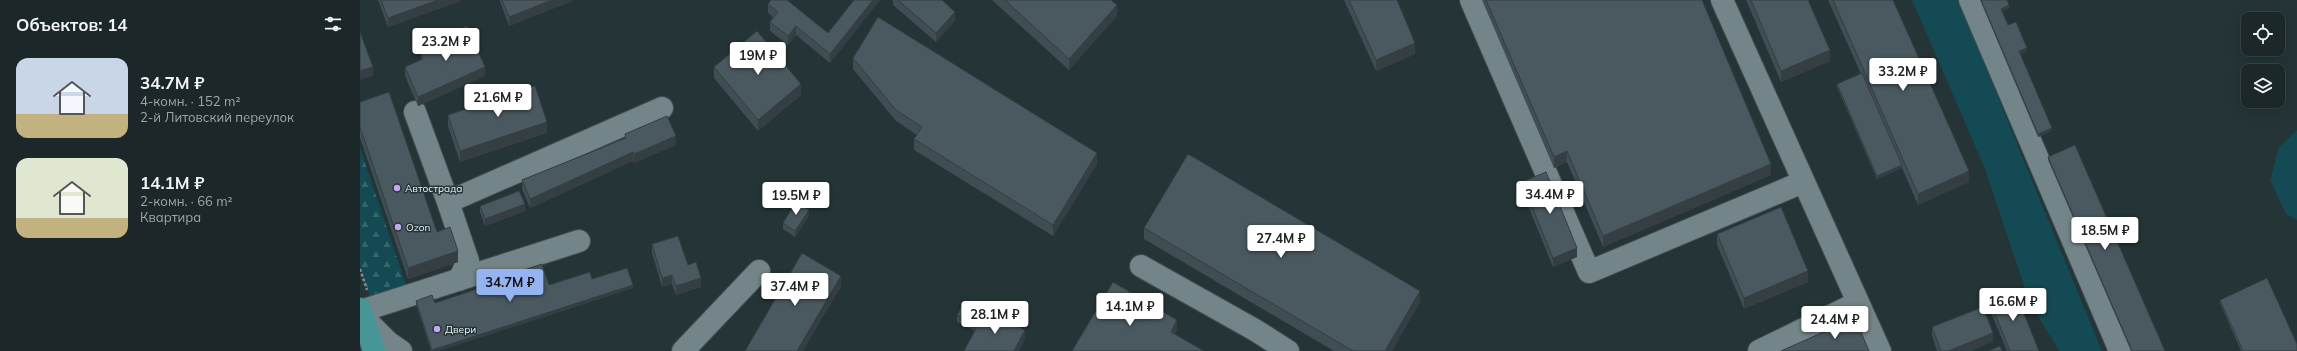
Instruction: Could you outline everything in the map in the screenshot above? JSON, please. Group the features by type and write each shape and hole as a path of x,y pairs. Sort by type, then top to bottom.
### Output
{"main road":[{"path":"361,313 374,351"}],"street":[{"path":"1471,0 1589,272 1803,182"},
{"path":"1722,0 1880,351"},
{"path":"1970,0 2120,351"},
{"path":"448,202 662,108"},
{"path":"415,112 468,261 459,280"},
{"path":"401,351 388,342 361,313 579,241"},
{"path":"1141,266 1255,330 1288,351"},
{"path":"683,351 759,271"},
{"path":"1759,351 1857,302"}],"green space":[{"path":"1912,0 1958,0 2102,351 2059,351 2029,301 1985,169"},
{"path":"2297,130 2297,220 2286,214 2270,180 2279,147"},
{"path":"360,148 406,285 370,297 360,266"}],"building":[{"path":"381,0 438,0 388,18"},
{"path":"502,0 552,0 509,17"},
{"path":"771,0 787,0 828,33 854,0 873,0 830,54 796,26 788,36 770,22 778,12 768,4"},
{"path":"898,0 942,0 955,12 936,33"},
{"path":"1005,0 1111,0 1117,5 1069,59"},
{"path":"1349,0 1397,0 1415,43 1376,60"},
{"path":"1486,0 1702,0 1771,164 1603,236 1567,151 1554,157"},
{"path":"1751,0 1808,0 1830,50 1781,71"},
{"path":"1833,0 1893,0 1969,171 1918,194"},
{"path":"1981,0 2007,0 2009,5 2001,9 2008,25 2016,22 2027,48 2019,51 2052,128 2038,134"},
{"path":"878,17 1097,153 1053,225 914,139 922,127 896,110 853,58"},
{"path":"467,26 485,67 418,97 405,67 423,59 421,52 436,46 433,41"},
{"path":"757,31 801,84 758,120 714,67"},
{"path":"360,32 373,67 360,71"},
{"path":"1862,73 1902,165 1877,176 1837,84"},
{"path":"535,86 547,122 460,151 448,115"},
{"name":"Автострада","path":"389,92 437,232 450,227 458,251 408,268 360,127 360,102"},
{"path":"667,116 676,136 634,154 633,152 530,199 522,180 626,138 625,134"},
{"path":"2075,145 2165,351 2132,351 2048,157"},
{"path":"1188,154 1420,291 1385,351 1353,351 1144,228"},
{"path":"1546,172 1577,248 1553,258 1522,182"},
{"path":"519,191 525,204 485,219 480,206"},
{"path":"796,202 809,210 795,231 783,223"},
{"path":"1781,207 1808,271 1744,298 1717,234"},
{"path":"678,236 688,265 696,262 701,278 676,286 672,275 662,278 652,244"},
{"path":"802,253 841,276 797,351 745,351"},
{"path":"542,264 549,285 590,272 592,279 627,268 633,285 432,350 416,301 432,295 435,303 498,282 497,279"},
{"path":"2267,278 2297,344 2297,351 2243,351 2220,300"},
{"path":"1113,282 1177,320 1171,332 1204,351 1072,351"},
{"path":"2014,289 2039,351 2010,351 1989,299"},
{"path":"965,301 985,312 977,326 957,315"},
{"path":"1983,307 1993,333 1948,351 1941,351 1932,327"},
{"path":"986,310 1025,330 1014,351 964,351"},
{"path":"1855,318 1869,351 1781,351"},
{"path":"2000,346 2002,351 1988,351"}],"place":[{"name":"Автострада","path":"397,188"},
{"name":"Ozon","path":"398,227"},
{"name":"Двери","path":"437,329"}]}
